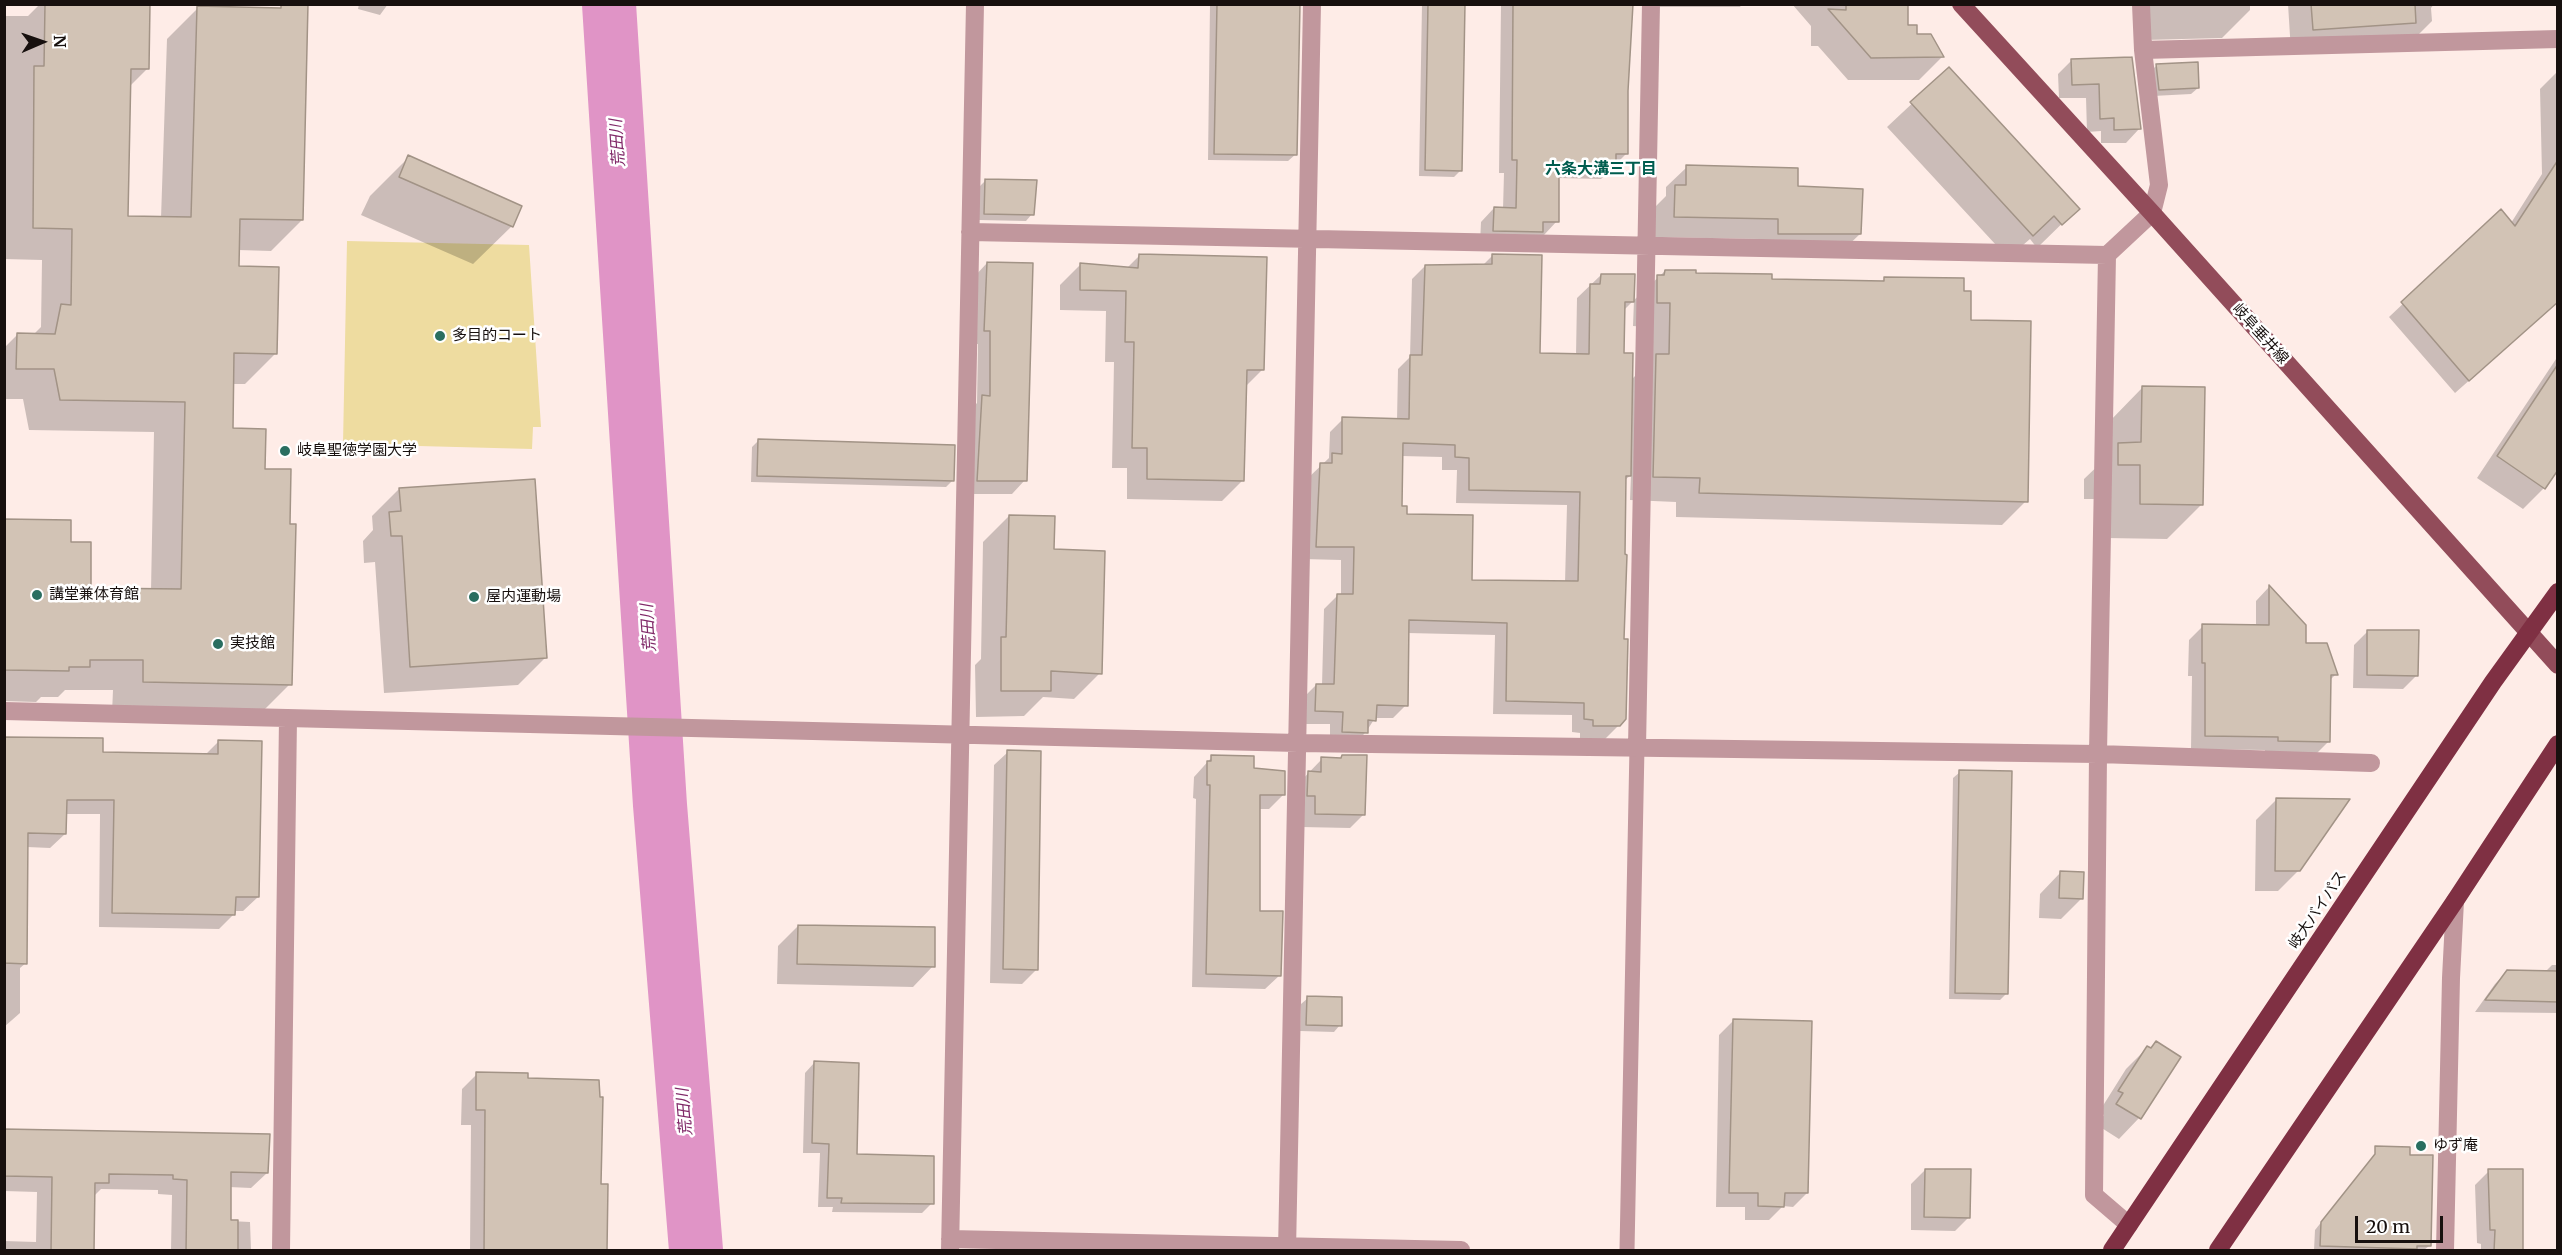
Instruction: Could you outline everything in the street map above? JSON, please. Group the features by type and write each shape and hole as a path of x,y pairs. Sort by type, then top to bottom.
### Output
{"highway":[{"name":"岐大バイパス","path":"2112,1251 2493,682 2558,592"},
{"path":"2218,1251 2455,901 2558,744"}],"main road":[{"name":"岐阜垂井線","path":"1961,4 2558,665"}],"street":[{"path":"975,4 950,1245 1461,1251"},
{"path":"1287,1249 1312,4"},
{"path":"1637,747 1651,4"},
{"path":"970,232 2107,255 2152,213 2159,185 2143,50 2141,4"},
{"path":"2143,50 2558,39"},
{"path":"2107,255 2098,753 2094,1195 2129,1225"},
{"path":"4,711 1298,743 2098,753 2371,763"},
{"path":"281,1251 288,718"},
{"path":"2445,1251 2455,901"}],"lane":[{"path":"1627,1251 1637,747"}],"shaded area":[{"name":"多目的コート","path":"347,241 529,245 541,427 533,427 532,449 343,444"}],"building":[{"path":"45,4 150,4 149,69 131,69 128,216 191,217 197,6 281,8 281,4 308,4 303,220 240,219 239,266 279,267 277,354 234,353 233,428 266,429 265,469 291,469 290,524 296,524 292,685 143,682 143,660 90,660 90,667 69,667 69,671 4,670 4,519 71,520 71,542 91,542 91,588 181,589 185,402 60,400 54,369 16,369 17,333 55,334 61,304 71,305 72,229 33,228 34,66 44,66"},
{"path":"1217,4 1300,4 1297,155 1214,154"},
{"path":"1428,4 1465,4 1462,171 1425,170"},
{"path":"1513,4 1633,4 1628,91 1628,154 1616,154 1616,166 1559,165 1559,222 1543,222 1543,232 1493,231 1494,207 1516,208 1517,160 1512,160"},
{"path":"1908,4 1908,25 1917,25 1917,34 1931,34 1944,57 1871,58 1828,9 1846,10 1846,5"},
{"path":"2311,4 2415,4 2416,23 2313,30"},
{"path":"2132,57 2141,129 2114,130 2114,118 2100,119 2099,84 2072,85 2071,59"},
{"path":"2198,62 2199,88 2159,90 2156,64"},
{"path":"1949,67 2080,209 2062,225 2054,216 2033,236 1910,102"},
{"path":"408,155 522,206 513,227 399,177"},
{"path":"2558,160 2558,302 2469,381 2401,302 2501,209 2515,226"},
{"path":"1686,165 1798,168 1798,186 1863,189 1861,234 1778,234 1778,219 1674,217 1675,185 1686,185"},
{"path":"985,179 1037,180 1034,215 984,214"},
{"path":"1139,254 1267,257 1264,370 1247,370 1244,481 1147,479 1147,448 1132,448 1134,342 1125,342 1126,291 1080,290 1080,263 1138,268"},
{"path":"1492,254 1542,255 1540,353 1589,354 1590,284 1600,284 1601,274 1635,274 1634,302 1625,302 1624,353 1633,353 1631,476 1626,476 1625,554 1627,555 1624,639 1628,639 1626,719 1620,726 1593,726 1593,720 1584,719 1584,703 1506,701 1507,623 1409,620 1408,706 1377,705 1376,721 1368,720 1368,733 1342,732 1343,712 1315,711 1316,684 1334,684 1337,594 1353,594 1354,547 1316,547 1320,463 1332,463 1332,453 1342,454 1342,417 1409,419 1410,355 1422,355 1425,265 1492,264","holes":["1403,443 1455,445 1455,457 1469,458 1469,490 1580,492 1578,581 1472,580 1473,515 1407,514 1407,506 1402,506"]},
{"path":"987,262 1033,263 1027,481 977,481 982,395 990,396 990,331 984,331"},
{"path":"1665,270 1696,270 1696,273 1772,274 1772,279 1884,281 1884,277 1964,278 1964,291 1971,291 1971,320 2031,321 2028,502 1699,493 1700,478 1653,477 1656,354 1669,354 1670,303 1657,303 1657,275 1664,275"},
{"path":"2558,364 2558,470 2545,489 2497,456"},
{"path":"2142,386 2205,387 2203,505 2140,504 2140,465 2118,465 2118,443 2141,442"},
{"path":"758,439 955,445 954,481 757,476"},
{"name":"屋内運動場","path":"535,479 547,658 410,667 402,536 391,536 389,512 401,511 399,488"},
{"path":"1009,515 1055,516 1054,549 1105,551 1102,674 1051,671 1051,691 1001,691 1001,637 1006,637"},
{"path":"2269,585 2306,625 2306,643 2327,643 2338,675 2331,675 2330,742 2278,741 2278,737 2205,736 2205,663 2202,663 2202,624 2269,625"},
{"path":"2367,630 2419,630 2418,676 2367,675"},
{"path":"4,737 103,738 103,752 218,754 218,740 262,741 259,897 236,897 235,915 112,913 114,800 67,800 66,834 28,833 27,964 4,963"},
{"path":"1007,750 1041,751 1038,970 1003,969"},
{"path":"1211,755 1254,756 1254,768 1285,771 1285,795 1260,795 1260,911 1283,911 1281,976 1206,974 1210,785 1207,785 1207,761 1211,761"},
{"path":"1342,755 1367,755 1365,815 1315,814 1315,796 1307,796 1308,771 1321,772 1321,757 1341,758"},
{"path":"1959,770 2012,771 2008,994 1955,993"},
{"path":"2276,798 2350,799 2300,871 2275,871"},
{"path":"2060,871 2084,872 2083,899 2059,898"},
{"path":"798,925 935,927 935,967 797,964"},
{"path":"2507,970 2558,971 2558,1002 2485,1000"},
{"path":"1307,996 1342,997 1342,1026 1306,1025"},
{"path":"1733,1019 1812,1021 1808,1193 1785,1193 1784,1207 1758,1206 1758,1193 1729,1193"},
{"path":"2156,1041 2181,1057 2141,1119 2116,1104 2123,1093 2118,1091 2147,1046 2151,1048"},
{"path":"814,1061 859,1063 857,1154 934,1156 934,1204 841,1203 842,1198 827,1198 829,1144 812,1143"},
{"path":"476,1072 528,1073 528,1078 599,1080 600,1097 603,1097 601,1184 608,1184 607,1251 484,1251 485,1110 476,1110"},
{"path":"4,1129 270,1134 268,1173 231,1172 231,1220 238,1220 238,1251 186,1251 187,1180 173,1179 173,1175 109,1174 109,1183 95,1183 94,1251 51,1251 52,1177 4,1176"},
{"path":"2375,1146 2410,1147 2410,1155 2433,1155 2431,1246 2417,1246 2417,1249 2320,1246 2321,1222 2375,1154"},
{"path":"1925,1169 1971,1169 1970,1218 1924,1217"},
{"path":"2488,1169 2523,1169 2523,1251 2494,1251 2495,1230 2490,1230"}],"waterway":[{"name":"荒田川","path":"609,4 660,805 696,1250"}],"place":[{"name":"多目的コート","path":"440,336"},
{"name":"岐阜聖徳学園大学","path":"285,451"},
{"name":"講堂兼体育館","path":"37,595"},
{"name":"屋内運動場","path":"474,597"},
{"name":"実技館","path":"218,644"},
{"name":"ゆず庵","path":"2421,1146"}],"district":[{"name":"六条大溝三丁目","path":"1601,169"}]}
